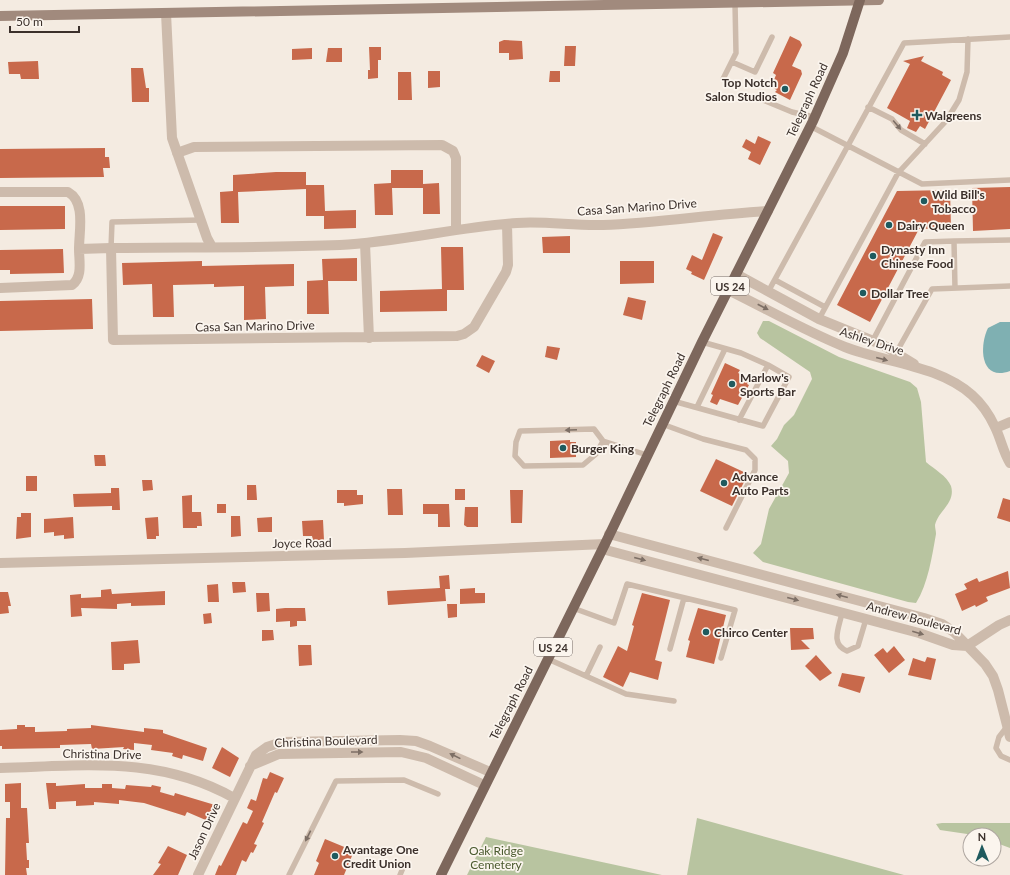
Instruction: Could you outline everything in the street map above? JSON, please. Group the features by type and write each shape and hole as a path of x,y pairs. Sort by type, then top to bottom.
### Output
{"main road":[{"name":"Telegraph Road","path":"441,875 490,772 603,547 661,424 812,122 843,52 860,0"}],"street":[{"path":"0,16 166,13 480,2 735,3 879,0"},
{"path":"166,13 170,126 177,153 200,220 212,247"},
{"path":"177,153 194,147 442,145 453,151 456,158 456,230"},
{"path":"0,192 62,191 72,194 79,205 80,273 72,285 58,287 0,288"},
{"name":"Casa San Marino Drive","path":"507,224 508,265 506,272 470,331 457,336 113,340 111,248 341,245 507,224 545,222 577,225 605,225 768,211"},
{"path":"365,243 369,338"},
{"path":"79,249 111,248"},
{"name":"Ashley Drive","path":"736,274 819,319 872,340 924,371"},
{"name":"Ashley Drive","path":"728,290 828,340 860,352 924,371 954,382 973,396 982,407 996,428 1010,463"},
{"path":"812,332 819,319"},
{"path":"996,428 1010,422"},
{"name":"Andrew Boulevard","path":"609,534 942,624 954,632 976,653 993,676 1002,702 1008,733"},
{"name":"Andrew Boulevard","path":"603,547 919,633 953,644 967,646"},
{"name":"Joyce Road","path":"0,563 603,547"},
{"path":"713,578 718,563"},
{"path":"769,593 774,578"},
{"name":"Andrew Boulevard","path":"854,616 859,601"},
{"path":"967,646 999,625 1010,620"},
{"name":"Christina Boulevard","path":"250,766 256,755 262,749 274,744 288,742 400,740 416,741 490,772"},
{"path":"332,741 332,753"},
{"path":"426,758 430,746"},
{"name":"Christina Boulevard","path":"250,766 280,754 400,752 426,758 484,786"},
{"name":"Christina Drive","path":"0,768 117,765 139,766 182,776 222,791 234,798"},
{"path":"234,798 250,766"},
{"name":"Jason Drive","path":"198,875 234,798"}],"lane":[{"path":"723,79 736,53 735,3"},
{"path":"732,62 755,72 772,37"},
{"path":"768,292 904,43 1010,37"},
{"path":"819,319 898,172 949,116 963,92 968,59 968,39"},
{"path":"763,100 812,122 847,146 922,184 1010,180"},
{"path":"868,107 892,119 901,130 925,144"},
{"path":"111,248 112,222 200,220"},
{"path":"872,340 925,242 1010,240"},
{"path":"954,241 956,288"},
{"path":"774,280 825,307"},
{"path":"896,353 932,289 1010,286"},
{"path":"673,401 763,426 789,377 768,364 741,353 702,342"},
{"path":"697,407 725,349"},
{"path":"739,420 768,364"},
{"path":"661,424 703,439 746,450 754,456 756,462 755,470 726,528"},
{"path":"603,441 596,454 583,465 524,466 515,456 516,442 520,431 594,429 603,441 647,455"},
{"path":"573,608 614,623 627,584 735,610 721,658"},
{"path":"670,649 684,598"},
{"path":"842,613 836,638 837,644 840,648 847,651 858,646 866,619"},
{"path":"586,676 600,647"},
{"path":"548,659 626,694 674,700"},
{"path":"1008,733 999,737 996,748 1000,756 1010,760"},
{"path":"289,875 325,801 336,782 404,780 438,794"},
{"path":"400,875 405,863"}],"green space":[{"path":"763,321 769,321 839,357 910,382 917,388 921,402 926,462 947,479 951,486 952,492 949,502 939,515 935,525 936,534 929,570 924,587 916,603 763,562 753,553 761,544 769,509 789,473 788,461 771,446 777,439 784,425 794,415 812,379 810,372 760,338 757,333"},
{"path":"697,818 904,875 687,875"},
{"path":"1010,823 1010,848 1002,845 1002,827 962,827 962,833 940,830 936,824"},
{"name":"Oak Ridge Cemetery","path":"486,837 662,875 467,875"}],"water":[{"path":"1000,322 1010,322 1010,371 1000,373 987,367 984,360 983,344 988,328"}],"building":[{"path":"790,36 800,41 802,45 792,66 801,70 802,74 790,100 775,92 777,90 771,87 776,75 773,73"},
{"path":"504,40 522,41 523,59 509,60 509,53 499,53 499,42"},
{"path":"565,46 576,46 575,66 564,66"},
{"path":"369,47 381,47 381,60 378,60 378,78 368,79 368,70 370,70"},
{"path":"312,48 312,59 292,60 292,49"},
{"path":"328,48 342,48 342,62 326,62"},
{"name":"Walgreens","path":"924,56 921,61 943,72 942,75 951,80 925,129 920,126 916,132 907,128 910,121 887,108 910,64 903,61"},
{"path":"38,61 39,79 21,79 20,74 9,74 8,62"},
{"path":"131,68 143,68 146,88 149,88 149,102 132,102"},
{"path":"428,71 440,71 440,87 428,88"},
{"path":"550,71 560,71 560,82 549,82"},
{"path":"398,72 411,72 412,100 398,100"},
{"path":"758,136 771,142 760,165 748,159 751,152 742,147 746,139 755,144"},
{"path":"105,148 105,157 109,157 110,168 103,168 104,177 0,178 0,149"},
{"path":"391,170 423,170 423,184 439,183 440,214 423,214 423,188 392,188 393,215 375,215 374,184 391,183"},
{"path":"276,172 306,172 306,185 324,185 325,211 356,210 356,228 324,229 324,216 306,216 306,189 238,192 239,223 221,223 220,192 233,191 233,175"},
{"path":"1010,187 1010,229 973,231 972,188"},
{"path":"950,190 951,228 919,229 870,322 837,305 897,191"},
{"path":"0,206 65,206 65,229 0,230"},
{"path":"713,233 723,237 704,280 691,274 692,272 686,269 692,255 702,260"},
{"path":"570,236 570,253 543,253 542,237"},
{"path":"441,247 463,247 464,290 447,290 447,311 380,312 380,291 442,289"},
{"path":"63,249 64,273 10,274 10,270 0,270 0,250"},
{"path":"357,258 357,281 328,281 329,314 307,314 307,281 323,280 322,259"},
{"path":"202,261 202,266 294,264 294,286 265,287 266,319 244,320 244,286 214,287 214,284 173,285 174,317 153,317 152,284 123,285 122,263"},
{"path":"620,261 654,261 654,283 620,284"},
{"path":"628,297 646,301 642,320 623,315"},
{"path":"92,299 93,329 0,331 0,301"},
{"path":"547,346 560,348 557,360 545,357"},
{"path":"482,355 495,361 489,373 476,366"},
{"name":"Marlow's Sports Bar","path":"725,363 740,370 738,373 750,379 747,384 749,385 738,405 720,399 717,405 710,402 713,395 711,394"},
{"name":"Burger King","path":"570,440 570,442 576,442 576,457 550,458 550,441"},
{"path":"94,455 105,455 106,466 95,466"},
{"name":"Advance Auto Parts","path":"716,459 748,474 732,506 700,491"},
{"path":"26,476 37,476 37,491 26,491"},
{"path":"142,480 152,480 153,490 143,491"},
{"path":"247,485 256,485 257,500 247,500"},
{"path":"111,488 119,488 120,510 112,510 112,506 74,507 73,494 111,493"},
{"path":"387,489 402,489 403,515 388,515"},
{"path":"455,489 465,489 465,500 455,500"},
{"path":"337,490 357,490 357,495 363,495 363,504 344,506 344,503 337,503"},
{"path":"510,490 523,490 522,523 511,523"},
{"path":"192,495 192,512 201,512 202,526 197,526 197,528 183,528 182,496"},
{"path":"1003,498 1010,500 1010,522 997,518"},
{"path":"217,504 226,504 226,513 217,513"},
{"path":"423,504 449,504 450,527 438,527 438,514 423,514"},
{"path":"465,507 478,507 478,527 467,527 464,525"},
{"path":"21,513 31,513 31,537 16,539 17,517 21,517"},
{"path":"231,516 240,516 241,536 231,537"},
{"path":"73,517 74,538 64,539 64,535 54,536 54,532 44,533 44,519"},
{"path":"158,517 159,536 156,536 156,539 147,539 145,518"},
{"path":"272,517 272,532 258,532 257,518"},
{"path":"323,520 324,540 313,540 312,536 303,536 302,521"},
{"path":"1008,571 1010,588 986,597 988,601 976,607 975,605 962,611 955,594 967,589 964,584 977,578 979,582"},
{"path":"449,575 450,589 445,589 446,601 388,605 387,591 440,588 439,576"},
{"path":"232,582 245,582 246,592 233,593"},
{"path":"218,584 219,602 208,602 207,585"},
{"path":"475,588 475,593 485,593 485,603 460,604 460,589"},
{"path":"111,589 112,594 165,591 165,605 131,606 131,603 117,604 117,609 81,608 82,616 71,617 70,595 81,594 81,598 101,597 101,590"},
{"path":"0,592 8,592 11,606 8,606 9,613 0,614"},
{"path":"256,593 269,593 270,611 257,612"},
{"path":"642,593 670,600 655,660 662,662 658,680 630,672 623,687 603,677 618,646 627,651 634,626 632,625"},
{"path":"447,604 457,604 457,617 448,618"},
{"path":"305,608 306,621 297,621 297,626 290,627 290,621 276,622 276,609"},
{"name":"Chirco Center","path":"698,608 726,615 714,664 686,657 690,641 688,640"},
{"path":"211,613 212,623 204,624 203,614"},
{"path":"790,628 813,628 814,639 801,640 810,649 791,650"},
{"path":"262,630 273,630 274,640 262,641"},
{"path":"138,640 140,663 124,664 124,670 112,670 111,642"},
{"path":"298,645 311,645 312,665 299,666"},
{"path":"894,646 905,660 889,673 874,655 883,648 887,653"},
{"path":"816,655 832,673 820,681 805,666"},
{"path":"927,657 936,659 931,680 908,675 913,658 925,662"},
{"path":"842,673 865,677 860,693 838,686"},
{"path":"17,725 35,727 35,732 67,731 67,729 91,728 91,725 144,732 144,728 163,730 163,733 207,748 203,761 183,755 182,759 172,756 173,753 151,750 152,745 134,743 134,750 123,749 124,747 92,749 91,744 60,745 60,748 2,749 2,746 0,746 0,730 17,729"},
{"path":"222,747 239,758 230,777 212,768"},
{"path":"270,772 284,778 277,793 275,792 262,822 264,823 254,844 257,845 253,853 251,852 246,862 242,860 236,875 215,875 243,822 247,824 253,811 247,808 251,799 256,801 263,778 267,779"},
{"path":"21,783 21,808 27,808 29,843 26,843 29,868 26,868 27,875 5,875 6,818 10,818 10,802 5,802 5,784"},
{"path":"46,783 56,783 56,786 85,784 85,788 102,788 102,784 112,784 112,788 125,789 126,785 151,787 152,785 161,787 160,792 174,796 175,793 215,805 208,821 187,812 185,816 144,803 119,800 119,804 94,802 94,805 76,806 76,801 56,802 56,809 49,809"},
{"name":"Avantage One Credit Union","path":"325,839 354,851 344,875 314,875 319,863 316,861"},
{"path":"168,846 187,855 178,875 153,875 161,864 158,863"}],"place":[{"name":"Top Notch Salon Studios","path":"785,89"},
{"name":"Walgreens","path":"917,115"},
{"name":"Wild Bill's Tobacco","path":"924,201"},
{"name":"Dairy Queen","path":"889,225"},
{"name":"Dynasty Inn Chinese Food","path":"873,256"},
{"name":"Dollar Tree","path":"863,293"},
{"name":"Marlow's Sports Bar","path":"732,384"},
{"name":"Burger King","path":"563,448"},
{"name":"Advance Auto Parts","path":"724,483"},
{"name":"Chirco Center","path":"706,632"},
{"name":"Avantage One Credit Union","path":"335,856"}]}
